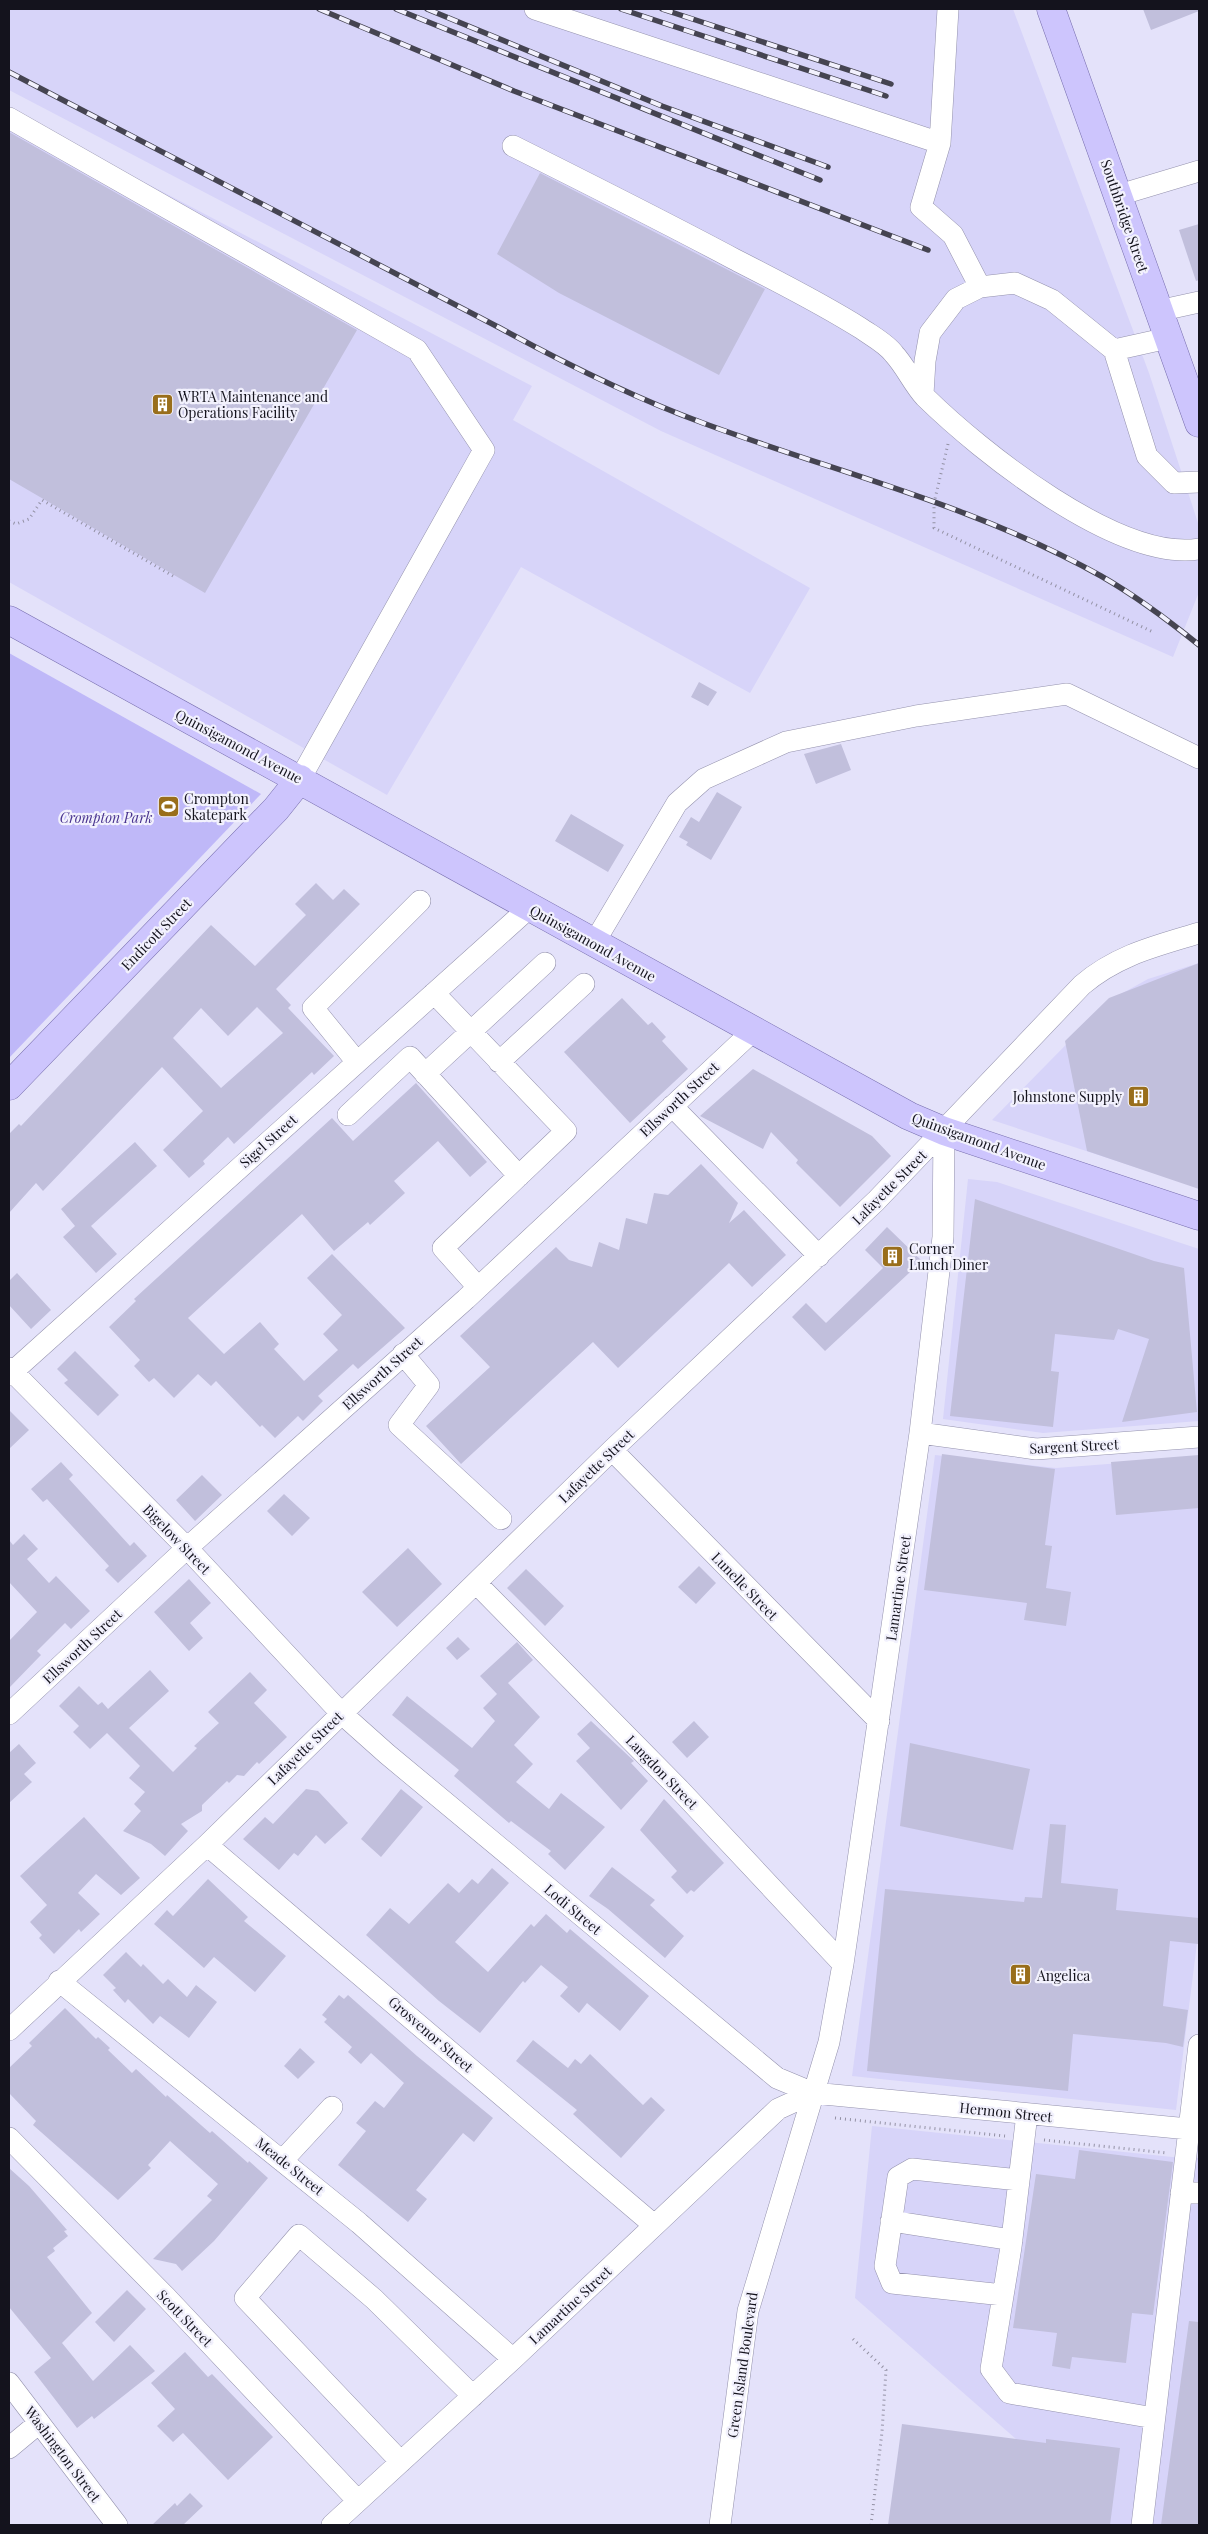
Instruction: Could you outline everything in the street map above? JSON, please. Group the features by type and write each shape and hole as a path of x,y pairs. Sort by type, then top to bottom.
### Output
{"main road":[{"name":"Southbridge Street","path":"1051,9 1119,195 1168,338 1193,386 1199,423"},
{"name":"Quinsigamond Avenue","path":"9,620 880,1101 944,1131 1199,1216"},
{"name":"Endicott Street","path":"9,1086 276,809 300,779"}],"street":[{"path":"535,9 940,143"},
{"path":"948,9 940,143 921,207 953,235 980,287"},
{"path":"9,118 417,350 484,450 300,779"},
{"path":"513,146 805,295 855,325 893,352 923,394 955,425 1025,479 1070,509 1110,531 1168,549 1199,550"},
{"path":"1119,195 1196,175"},
{"path":"923,394 925,361 930,333 956,299 980,287 1015,283 1052,300 1114,350 1147,456 1174,483 1199,482"},
{"path":"1158,311 1199,302"},
{"path":"1114,350 1168,338"},
{"path":"594,943 677,803 704,779 786,742 916,716 1067,694 1199,758"},
{"path":"357,1062 312,1008 420,902"},
{"name":"Sigel Street","path":"10,1372 529,908"},
{"name":"Lafayette Street","path":"9,2030 206,1845 477,1584 612,1450 883,1195 1094,974 1128,955 1199,933"},
{"path":"425,1074 545,963"},
{"path":"499,1062 584,984"},
{"path":"434,993 470,1033 566,1131 443,1248 477,1286"},
{"name":"Ellsworth Street","path":"9,1714 187,1548 403,1354 753,1031"},
{"path":"348,1115 410,1057 519,1176"},
{"path":"672,1106 819,1256"},
{"name":"Lamartine Street","path":"829,2042 843,1964 920,1433 943,1237 944,1131"},
{"path":"403,1354 429,1385 399,1425 501,1519"},
{"name":"Bigelow Street","path":"10,1372 187,1548 341,1713"},
{"name":"Sargent Street","path":"920,1433 1036,1449 1199,1437"},
{"name":"Lunelle Street","path":"612,1450 878,1721"},
{"name":"Langdon Street","path":"477,1584 679,1789 843,1964"},
{"name":"Lodi Street","path":"341,1713 386,1754 777,2078 813,2093"},
{"name":"Grosvenor Street","path":"206,1845 654,2225"},
{"name":"Meade Street","path":"59,1982 359,2222 513,2359"},
{"name":"Green Island Boulevard","path":"720,2525 748,2310 829,2042"},
{"path":"1142,2525 1154,2418 1190,2193 1199,2045"},
{"name":"Lamartine Street","path":"332,2525 513,2359 778,2109 813,2093"},
{"name":"Hermon Street","path":"813,2093 1194,2130"},
{"path":"282,2161 332,2108"},
{"path":"1027,2114 1012,2240 991,2369 1009,2393 1154,2418"},
{"name":"Scott Street","path":"9,2138 166,2298 358,2501"},
{"path":"1003,2296 892,2283 885,2266 891,2221 898,2177 912,2169 1019,2180"},
{"path":"891,2221 1012,2240"},
{"path":"401,2462 245,2298 299,2235 374,2299 473,2396"},
{"name":"Washington Street","path":"10,2388 117,2525"},
{"path":"9,2448 39,2423"}],"path":[{"path":"955,425 941,467 934,503 934,528 1153,632"},
{"path":"9,521 16,524 29,519 42,500 173,576"},
{"path":"853,2339 886,2370 882,2432 871,2525"}],"shaded area":[{"path":"9,9 1013,9 1149,373 1199,526 1199,592 1173,657 661,431 9,90"},
{"name":"WRTA Maintenance and Operations Facility","path":"9,111 532,386 513,420 810,588 750,693 521,567 387,795 9,582"},
{"name":"Johnstone Supply","path":"1199,963 1199,1188 992,1120 1110,1000 1148,979"},
{"path":"968,1179 997,1182 1199,1249 1199,1421 1043,1433 943,1419"},
{"path":"935,1455 1056,1468 1199,1457 1199,1927 1176,2110 852,2076"},
{"path":"872,2126 1182,2158 1199,2158 1199,2525 1004,2525 1016,2439 855,2298"}],"green space":[{"name":"Crompton Park","path":"9,653 261,794 9,1058"}],"building":[{"path":"1143,9 1199,9 1199,11 1151,30"},
{"name":"WRTA Maintenance and Operations Facility","path":"9,132 357,330 205,593 9,479"},
{"path":"540,173 765,289 719,375 559,293 497,254"},
{"path":"1199,224 1199,280 1196,281 1179,230"},
{"path":"699,682 717,692 708,706 691,697"},
{"path":"841,744 851,770 816,784 804,754"},
{"path":"717,792 742,807 711,860 686,845 688,842 679,837 691,817 699,822"},
{"path":"571,814 624,845 608,872 555,841"},
{"path":"316,883 333,900 344,889 360,904 276,989 291,1005 288,1008 334,1056 314,1075 312,1072 234,1144 228,1137 203,1161 205,1164 189,1178 163,1150 203,1111 162,1067 43,1191 36,1183 9,1213 9,1134 19,1124 21,1126 211,925 255,966 306,915 295,904","holes":["257,1007 283,1033 221,1088 173,1038 201,1008 228,1036"]},
{"name":"Johnstone Supply","path":"1199,963 1199,1189 1087,1151 1065,1041 1109,998"},
{"path":"622,998 648,1025 652,1022 666,1037 662,1041 688,1069 630,1123 564,1052"},
{"path":"753,1069 872,1136 891,1156 840,1207 796,1163 798,1160 771,1132 763,1149 700,1116"},
{"path":"416,1083 487,1162 470,1177 438,1141 394,1181 405,1193 370,1225 368,1222 334,1251 302,1214 188,1318 224,1354 260,1322 279,1344 274,1349 304,1381 338,1350 323,1334 342,1315 307,1278 332,1254 405,1328 358,1369 353,1364 318,1396 323,1401 303,1421 298,1416 275,1438 262,1425 260,1427 216,1381 211,1386 198,1374 174,1398 154,1378 149,1382 134,1366 140,1360 109,1327 136,1301 134,1299 332,1118 353,1141"},
{"path":"135,1142 157,1166 91,1226 117,1254 96,1273 63,1237 75,1226 61,1209"},
{"path":"701,1164 738,1203 729,1223 744,1210 786,1255 752,1287 729,1263 618,1368 593,1342 461,1464 426,1426 490,1367 460,1336 556,1247 569,1260 592,1267 599,1242 619,1250 626,1218 647,1224 654,1193 668,1195"},
{"path":"975,1199 1154,1261 1184,1268 1197,1412 1122,1422 1149,1339 1118,1329 1114,1340 1055,1334 1051,1371 1059,1372 1053,1427 950,1416"},
{"path":"887,1227 922,1261 825,1351 792,1317 806,1303 826,1323 883,1268 865,1250"},
{"path":"17,1273 51,1310 31,1329 9,1305 9,1281"},
{"path":"75,1351 119,1395 98,1416 64,1383 68,1380 57,1369"},
{"path":"9,1410 29,1430 9,1449"},
{"path":"942,1454 1055,1469 1045,1545 1052,1546 1046,1588 1071,1592 1066,1626 1024,1620 1027,1603 924,1590"},
{"path":"1199,1455 1199,1508 1116,1515 1111,1462"},
{"path":"61,1462 73,1475 69,1479 130,1546 134,1542 147,1556 118,1583 105,1570 109,1566 47,1499 43,1502 31,1489"},
{"path":"202,1475 222,1495 195,1521 176,1500"},
{"path":"284,1494 310,1518 292,1536 267,1511"},
{"path":"24,1534 38,1549 27,1559 49,1583 56,1576 90,1611 71,1629 65,1623 37,1651 41,1655 9,1688 9,1641 37,1612 9,1582 9,1540 13,1545"},
{"path":"408,1548 442,1584 397,1627 362,1592"},
{"path":"699,1566 716,1583 696,1604 678,1587"},
{"path":"526,1569 564,1606 545,1626 507,1588"},
{"path":"189,1579 211,1603 190,1623 203,1638 189,1651 154,1612"},
{"path":"458,1637 470,1649 457,1660 446,1648"},
{"path":"517,1642 533,1660 508,1683 540,1717 514,1745 533,1764 516,1782 549,1809 561,1793 605,1827 565,1870 548,1854 551,1851 511,1821 509,1823 454,1776 459,1770 392,1715 407,1696 472,1748 495,1721 483,1708 497,1694 480,1676"},
{"path":"150,1670 169,1691 129,1728 173,1772 197,1748 194,1746 219,1723 208,1712 250,1672 267,1690 254,1703 287,1737 259,1764 257,1762 244,1776 237,1775 229,1783 227,1781 202,1805 202,1811 181,1824 188,1831 165,1856 151,1844 123,1831 141,1811 134,1804 145,1792 129,1778 140,1766 107,1733 90,1749 73,1732 79,1726 59,1706 79,1686 98,1705 102,1702 108,1709"},
{"path":"591,1721 634,1761 631,1763 648,1781 621,1810 576,1761 590,1748 577,1734"},
{"path":"694,1721 709,1737 687,1758 672,1742"},
{"path":"910,1743 1030,1769 1013,1850 900,1826"},
{"path":"19,1744 36,1763 24,1774 32,1782 9,1803 9,1753"},
{"path":"306,1789 318,1791 348,1823 325,1844 316,1835 298,1856 294,1853 279,1870 243,1839 265,1817 273,1824"},
{"path":"401,1789 423,1807 381,1857 361,1839"},
{"path":"664,1799 724,1863 694,1892 691,1890 687,1894 671,1877 677,1871 640,1830"},
{"path":"84,1817 140,1878 121,1895 96,1874 78,1893 100,1914 81,1932 79,1929 54,1954 39,1938 42,1935 30,1922 47,1905 20,1876"},
{"name":"Angelica","path":"1050,1824 1066,1825 1061,1883 1118,1889 1116,1910 1199,1918 1198,1944 1170,1941 1163,2006 1188,2010 1183,2047 1166,2043 1073,2034 1068,2091 867,2071 885,1889 1024,1902 1025,1897 1042,1898"},
{"path":"612,1867 655,1900 650,1905 684,1936 665,1958 608,1909 589,1896"},
{"path":"492,1868 509,1883 455,1942 488,1972 531,1924 534,1927 546,1914 567,1933 570,1929 649,1996 620,2031 587,2003 579,2013 560,1996 568,1987 541,1965 525,1983 523,1981 480,2033 439,2001 366,1935 390,1908 409,1924 448,1883 459,1893 472,1879 478,1884"},
{"path":"208,1879 248,1917 244,1921 286,1956 255,1992 214,1957 204,1968 154,1924 167,1910 173,1916"},
{"path":"126,1952 141,1967 143,1964 163,1984 168,1979 187,1997 196,1985 217,2002 189,2038 160,2016 153,2024 128,1999 125,2003 113,1990 116,1988 103,1975"},
{"path":"339,1995 344,1999 348,1995 417,2056 493,2118 474,2142 463,2133 416,2190 427,2199 408,2222 338,2165 366,2131 356,2123 375,2101 384,2108 404,2083 371,2053 361,2064 348,2052 352,2047 324,2022 327,2019 322,2015"},
{"path":"65,2008 96,2039 98,2037 110,2048 108,2050 132,2073 136,2069 166,2097 167,2095 210,2133 212,2131 268,2178 214,2241 182,2271 176,2264 153,2259 212,2200 207,2196 218,2184 170,2141 148,2165 151,2168 118,2200 33,2125 36,2121 9,2093 9,2068 32,2046 29,2043"},
{"path":"533,2040 568,2068 575,2059 581,2064 590,2054 643,2105 651,2097 665,2110 621,2158 573,2114 577,2110 516,2061"},
{"path":"300,2048 315,2062 298,2079 284,2066"},
{"path":"1079,2150 1173,2162 1153,2315 1132,2313 1126,2363 1072,2357 1070,2369 1052,2366 1057,2333 1013,2328 1036,2174 1075,2179"},
{"path":"9,2168 29,2186 67,2230 64,2231 68,2236 53,2248 55,2251 47,2257 92,2313 62,2343 93,2381 130,2345 155,2371 94,2419 92,2416 77,2428 34,2372 51,2358 9,2307"},
{"path":"127,2290 146,2309 114,2342 95,2322"},
{"path":"1189,2321 1199,2322 1199,2525 1161,2525"},
{"path":"185,2352 208,2377 212,2374 273,2437 228,2480 183,2433 173,2442 157,2426 175,2409 151,2383"},
{"path":"902,2424 1046,2443 1046,2439 1120,2448 1110,2525 888,2525"},
{"path":"190,2493 203,2506 183,2525 152,2525 175,2503 177,2506"}],"railway":[{"path":"319,9 514,91 928,250"},
{"path":"396,9 820,180"},
{"path":"427,9 662,106 828,167"},
{"path":"621,9 886,96"},
{"path":"662,9 891,84"},
{"path":"9,72 550,354 625,391 703,423 955,510 1005,529 1054,551 1127,592 1164,617 1199,645"}],"place":[{"name":"WRTA Maintenance and Operations Facility","path":"162,404"},
{"name":"Crompton Skatepark","path":"168,806"},
{"name":"Johnstone Supply","path":"1138,1096"},
{"name":"Corner Lunch Diner","path":"893,1256"},
{"name":"Angelica","path":"1021,1975"}]}
